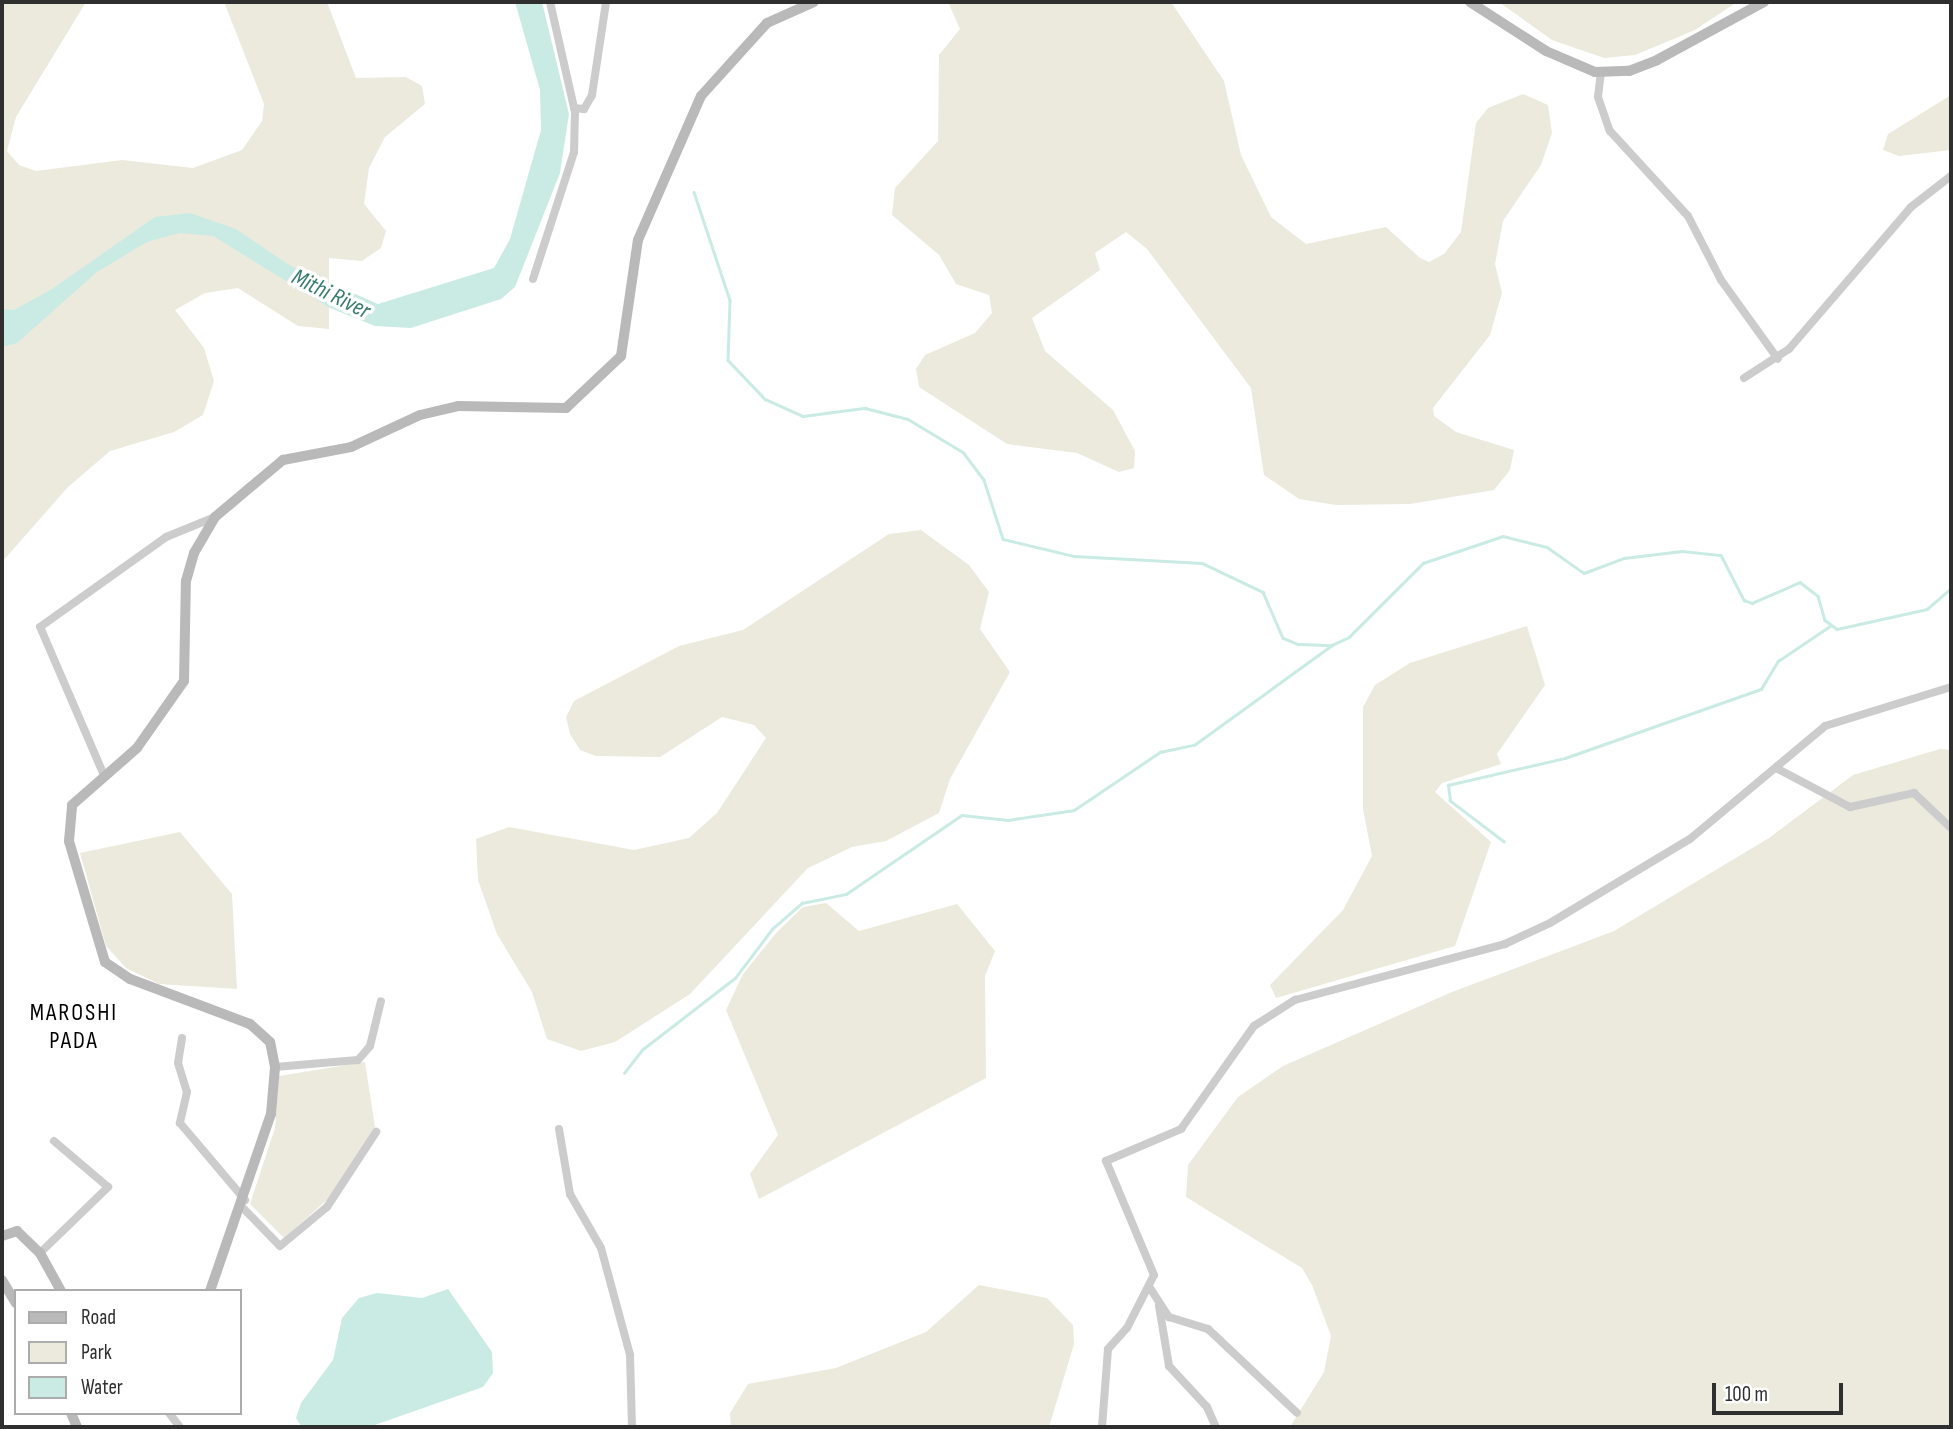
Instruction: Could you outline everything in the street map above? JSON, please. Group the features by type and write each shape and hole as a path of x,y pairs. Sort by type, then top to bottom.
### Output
{"street":[{"path":"533,279 574,152 574,108 550,2"},
{"path":"574,108 584,109 592,96 607,2"},
{"path":"103,773 40,627 166,537 215,517 296,454 351,447 420,415 458,406 556,411 580,398 625,347 638,240 701,96 767,23 814,2"},
{"path":"1470,2 1546,51 1601,72 1657,60 1764,2"},
{"path":"1601,72 1598,97 1610,131 1688,216 1721,280 1778,359"},
{"path":"1744,378 1778,359 1911,207 1951,176"},
{"path":"211,1289 244,1204 271,1115 275,1067 261,1030 130,979 105,962 68,821 72,805 103,773 137,748 184,681 186,581 215,517"},
{"path":"1102,1427 1108,1349 1150,1288 1154,1275 1106,1161 1181,1129 1254,1026 1295,1000 1505,944 1572,912 1690,839 1825,726 1951,687"},
{"path":"1776,768 1850,807 1914,793 1951,828"},
{"path":"275,1067 358,1060 370,1046 381,1001"},
{"path":"183,1038 178,1063 187,1092 180,1123 280,1246 327,1207 376,1132"},
{"path":"559,1129 570,1195 601,1248 630,1355 632,1427"},
{"path":"40,1253 108,1186 54,1141"},
{"path":"2,1236 17,1231 40,1253 60,1289"},
{"path":"2,1280 14,1300"},
{"path":"1150,1288 1159,1306 1169,1317 1208,1329 1297,1413"},
{"path":"1159,1306 1169,1366 1207,1407 1216,1427"}],"green space":[{"path":"2,2 86,2 16,117 7,151 19,165 36,171 122,160 193,168 242,150 262,121 264,104 224,2 327,2 356,78 406,77 422,86 425,104 385,137 369,168 364,204 386,231 381,248 362,261 329,258 329,329 298,326 238,288 205,293 175,310 204,348 214,381 203,415 174,432 110,451 68,487 2,562"},
{"path":"948,2 1171,2 1224,81 1241,155 1271,217 1306,244 1386,227 1420,258 1429,262 1444,254 1461,232 1476,123 1488,108 1523,94 1548,105 1552,133 1541,165 1503,221 1495,264 1502,293 1490,335 1433,408 1434,416 1456,432 1514,450 1510,470 1494,490 1410,504 1336,505 1299,499 1264,475 1251,388 1147,249 1126,232 1095,253 1100,270 1032,318 1045,351 1113,410 1135,451 1134,468 1119,472 1077,453 1007,444 919,387 916,369 925,355 975,333 992,313 989,295 956,284 939,255 892,215 895,188 938,141 939,55 960,29"},
{"path":"1499,2 1737,2 1695,30 1635,55 1604,58 1552,40"},
{"path":"1951,95 1951,150 1899,156 1883,150 1888,134"},
{"path":"921,530 969,565 989,592 980,629 1010,672 950,779 939,813 886,841 852,847 808,868 690,994 615,1042 581,1051 547,1039 532,992 497,934 478,880 476,839 509,827 634,850 689,838 717,813 766,738 754,725 722,717 660,757 596,756 580,750 570,734 566,717 574,701 679,646 743,630 889,534"},
{"path":"1527,626 1545,685 1497,754 1501,764 1442,783 1435,792 1491,842 1455,946 1276,998 1270,985 1343,910 1372,856 1363,809 1363,707 1375,685 1410,663"},
{"path":"1940,749 1951,750 1951,1427 1290,1427 1324,1372 1331,1336 1312,1285 1302,1268 1186,1197 1188,1165 1238,1097 1283,1066 1452,992 1614,931 1769,838 1853,775"},
{"path":"180,832 232,894 237,989 159,984 126,968 106,946 80,853"},
{"path":"826,903 859,931 957,904 995,951 985,976 986,1078 759,1199 750,1174 778,1135 726,1010 743,974 777,932 803,907"},
{"path":"365,1062 375,1127 328,1199 284,1238 250,1204 275,1128 279,1076"},
{"path":"979,1285 1047,1298 1073,1325 1074,1344 1049,1427 731,1427 730,1413 748,1384 836,1368 926,1332"}],"water":[{"name":"Mithi River","path":"515,2 542,2 569,114 560,173 515,287 501,299 411,328 375,326 330,308 213,236 180,233 147,242 97,272 17,343 2,347 2,309 14,310 52,289 155,217 190,213 236,229 289,265 378,304 494,268 510,239 541,130 540,90"},
{"path":"448,1289 492,1352 493,1373 483,1387 369,1427 302,1427 296,1418 301,1403 333,1360 342,1318 359,1298 377,1293 422,1298"}],"waterway":[{"path":"694,192 730,300 728,360 765,399 803,416 865,408 908,419 963,452 984,480 1003,539 1074,556 1202,563 1263,592 1283,638 1298,644 1332,645 1349,637 1423,563 1503,536 1547,547 1584,573 1624,558 1682,551 1721,555 1744,600 1752,603 1800,582 1818,596 1825,620 1837,629 1927,609 1951,588"},
{"path":"1504,842 1450,801 1448,785 1565,758 1761,689 1778,661 1830,626"},
{"path":"624,1073 643,1049 735,978 772,929 802,903 846,894 962,815 1008,820 1074,810 1160,752 1194,745 1332,645"}],"district":[{"name":"MAROSHI PADA","path":"74,1027"}]}
